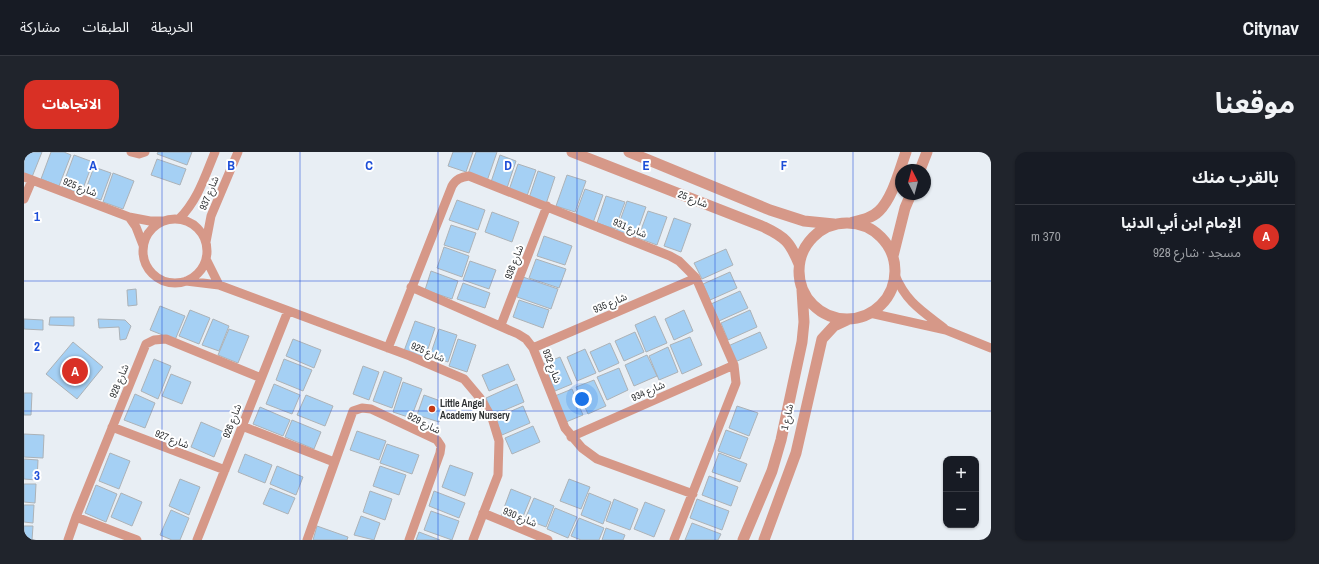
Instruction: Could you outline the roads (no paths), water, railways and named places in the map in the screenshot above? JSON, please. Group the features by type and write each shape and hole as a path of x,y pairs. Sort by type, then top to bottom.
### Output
{"street":[{"path":"131,152 139,154 145,152"},
{"name":"شارع 937","path":"179,219 196,197 215,152"},
{"name":"شارع 937","path":"206,243 211,216 238,152"},
{"name":"شارع 25","path":"572,152 782,235 792,246 800,264"},
{"name":"شارع 25","path":"629,152 770,210 804,222 842,223"},
{"path":"895,275 891,290 882,303 870,313 850,319 835,317 821,311 810,301 802,288 799,276 800,264 804,250 812,238 823,229 842,223 869,218 879,211 887,199 906,152"},
{"path":"922,164 927,152"},
{"name":"شارع 931","path":"388,348 452,186 460,178 469,176 546,206 670,256 687,267 696,278 734,365 736,378 735,389 674,540"},
{"path":"24,199 28,179"},
{"name":"شارع 925","path":"28,179 129,217 150,221 164,221"},
{"path":"908,200 893,256 895,275 902,291 914,304 946,330"},
{"name":"شارع 936","path":"501,325 546,206"},
{"path":"129,217 136,227 143,244 143,260 151,273 157,278 171,283 186,281 199,272 206,259"},
{"path":"143,244 150,230 164,221 179,219 194,225 199,230 206,243 206,259 219,285"},
{"path":"842,223 862,225 876,232 886,243 893,256"},
{"name":"شارع 935","path":"533,348 696,278"},
{"name":"شارع 925","path":"186,281 219,285 388,348 464,379 480,398 492,418 498,441 498,475 473,540"},
{"name":"شارع 932","path":"411,287 501,325 526,339 533,348 560,417 571,436 597,459 693,494"},
{"name":"شارع 1","path":"743,540 772,472 795,382 804,322 802,288"},
{"name":"شارع 926","path":"197,540 288,311"},
{"path":"870,313 946,330 991,348"},
{"name":"شارع 1","path":"764,539 796,452 822,339 834,326 850,319"},
{"name":"شارع 928","path":"68,540 146,344 154,340 166,339 261,378"},
{"name":"شارع 934","path":"571,436 734,365"},
{"name":"شارع 929","path":"307,540 353,411 362,408 371,409 437,440 441,446 440,453 409,540"},
{"path":"242,426 334,462"},
{"name":"شارع 927","path":"112,427 224,470"},
{"name":"شارع 930","path":"483,513 546,540"},
{"path":"76,517 137,540"},
{"path":"748,528 756,525 761,527 764,539"}],"place":[{"name":"الإمام ابن أبي الدنيا","path":"75,371"},
{"name":"Little Angel Academy Nursery","path":"432,409"}]}
